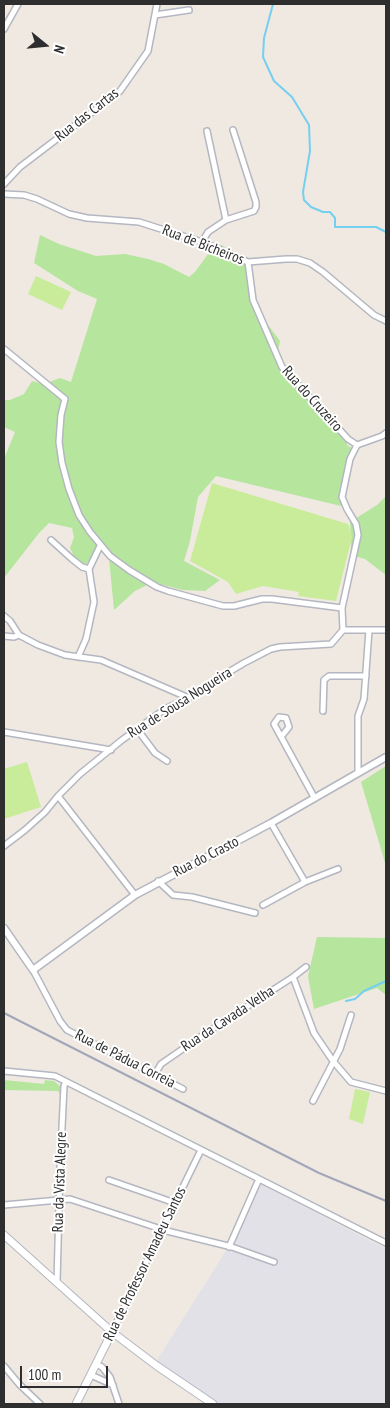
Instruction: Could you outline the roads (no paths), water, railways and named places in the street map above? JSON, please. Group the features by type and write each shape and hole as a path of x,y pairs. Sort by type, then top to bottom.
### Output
{"main road":[{"path":"4,1235 112,1332 157,1366 214,1404"},
{"name":"Rua de Professor Amadeu Santos","path":"76,1404 112,1332"}],"street":[{"path":"4,29 18,4"},
{"name":"Rua das Cartas","path":"4,184 20,167 120,91 148,51 157,4"},
{"path":"156,15 189,10"},
{"path":"202,242 208,232 226,220 254,211 256,207 233,130"},
{"path":"207,131 226,220"},
{"name":"Rua de Bicheiros","path":"4,194 37,198 69,214 87,218 139,222 202,242 248,262 286,258 297,259 323,272 374,315 386,321"},
{"name":"Rua do Cruzeiro","path":"248,262 253,300 282,367 348,438 357,445"},
{"path":"4,350 65,399 59,428 59,442 69,489 79,515 100,546 110,556 157,587 223,606 234,606 262,599 272,599 342,608"},
{"path":"386,433 357,445 350,459 342,497 347,510 356,524 358,535 342,608 343,630 386,630"},
{"path":"51,540 72,560 82,567 89,569"},
{"path":"78,657 86,638 94,602 89,569 100,546"},
{"path":"4,616 10,621 19,635 38,644 65,655 101,660 189,698"},
{"name":"Rua de Sousa Nogueira","path":"4,846 45,812 80,774 165,709 206,689 212,682 271,649 331,644 343,630"},
{"path":"358,772 358,716 364,699 369,630"},
{"path":"4,636 14,637 19,635"},
{"path":"323,711 324,680 329,676 366,676"},
{"path":"137,729 155,752 167,761"},
{"path":"4,732 111,750"},
{"path":"281,738 314,797"},
{"name":"Rua do Crasto","path":"33,970 135,895 158,881 222,850 386,757"},
{"path":"58,796 135,895"},
{"path":"271,823 305,882"},
{"path":"263,905 305,882 338,869"},
{"path":"158,881 173,895 192,897 255,912"},
{"name":"Rua de Pádua Correia","path":"4,928 33,970 60,1021 67,1030 183,1089"},
{"name":"Rua da Cavada Velha","path":"155,1074 161,1064 306,967"},
{"path":"293,977 314,1033 333,1061 352,1082 386,1091"},
{"path":"313,1101 340,1049 351,1015"},
{"path":"4,1071 56,1076 386,1243"},
{"name":"Rua da Vista Alegre","path":"56,1282 64,1086 66,1082"},
{"name":"Rua de Professor Amadeu Santos","path":"112,1332 201,1150"},
{"path":"229,1247 259,1179"},
{"path":"110,1180 175,1203"},
{"path":"4,1205 70,1199 162,1230 229,1247 274,1262"},
{"path":"96,1364 107,1372 119,1404"},
{"path":"4,1366 40,1404"},
{"path":"91,1374 113,1385"}],"waterway":[{"path":"273,4 264,38 263,57 274,81 292,97 309,125 310,151 303,192 304,200 311,207 323,212 330,212 335,218 335,227 376,227 386,232"},
{"path":"386,883 386,891"},
{"path":"346,1001 355,999 364,991 386,981"}],"railway":[{"path":"4,1013 319,1173 386,1201"}]}
